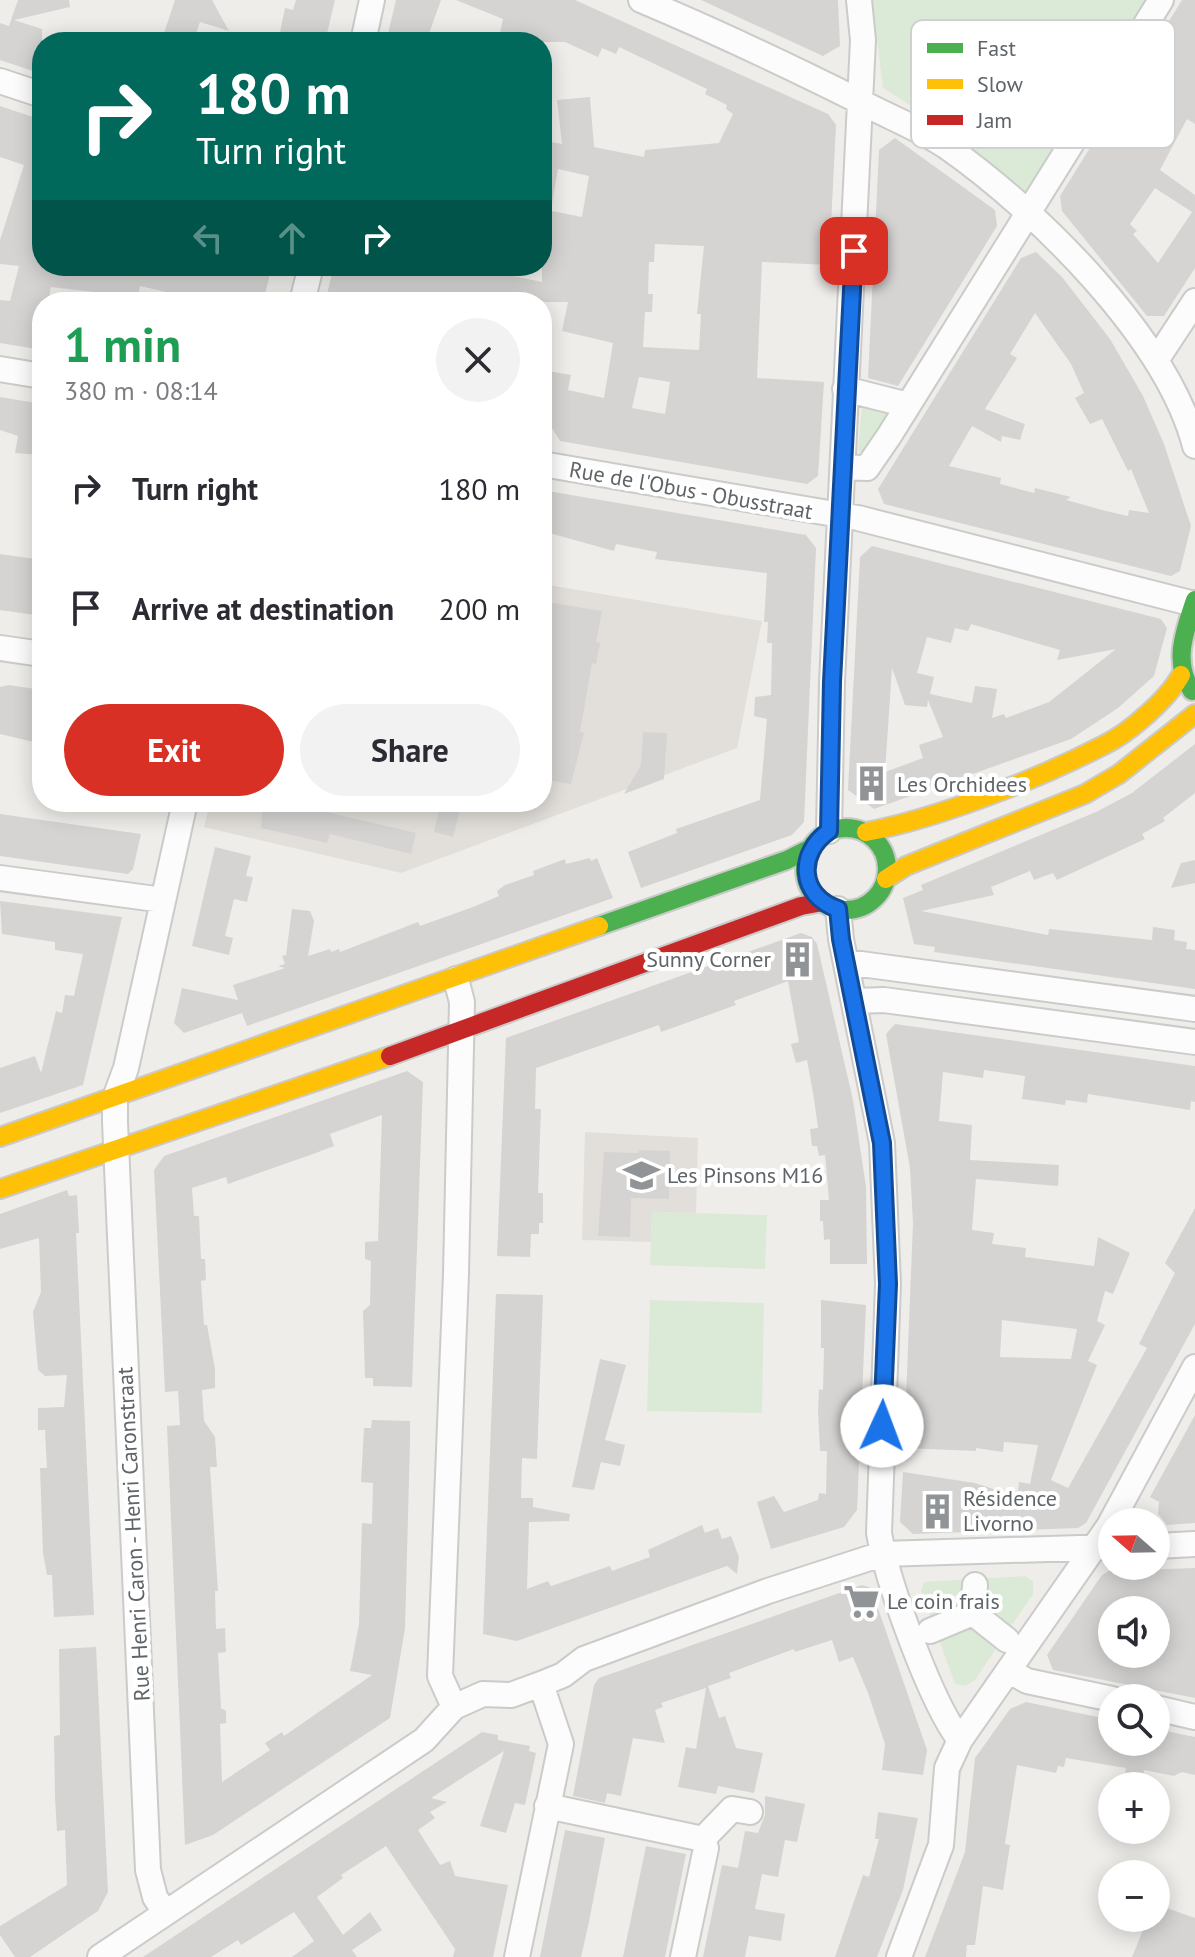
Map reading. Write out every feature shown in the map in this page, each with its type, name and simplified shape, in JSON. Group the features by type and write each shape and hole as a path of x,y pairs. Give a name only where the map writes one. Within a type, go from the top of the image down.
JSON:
{"street":[{"path":"365,32 372,0"},
{"path":"641,0 861,102 911,128"},
{"path":"829,831 832,682 861,102 863,40 859,0"},
{"path":"1148,20 1161,0"},
{"path":"0,81 32,92"},
{"path":"947,148 1027,214 1089,273 1157,359 1195,446"},
{"path":"843,467 867,468 1068,148"},
{"path":"1157,359 1195,301"},
{"path":"0,369 32,374"},
{"path":"845,389 908,405"},
{"name":"Rue de l'Obus - Obusstraat","path":"552,466 841,516 1194,602"},
{"path":"1194,602 1179,663 1181,675 1195,694"},
{"path":"0,648 32,653"},
{"path":"0,1137 787,860 811,848 829,831 841,828 866,832 892,827 1009,786 1107,744 1172,692 1181,675"},
{"path":"886,879 906,866 1085,794 1119,774 1195,714"},
{"name":"Rue Henri Caron - Henri Caronstraat","path":"165,1913 155,1897 148,1870 114,1151 115,1098 126,1068 183,812"},
{"path":"0,1189 330,1078 462,1027 801,906 862,906 881,891 886,879 884,852 866,832"},
{"path":"811,848 806,859 807,882 830,906 855,1001 882,1143 888,1284 879,1533 882,1554 947,1723 960,1740"},
{"path":"0,878 163,900"},
{"path":"846,962 1195,1009"},
{"path":"454,1707 440,1676 462,1027 462,1002 456,979"},
{"path":"855,1001 884,1000 1195,1042"},
{"path":"1119,1508 1195,1367"},
{"path":"1170,1545 1195,1544"},
{"path":"100,1957 424,1740 454,1707 483,1694 511,1695 541,1684 598,1654 768,1591 882,1554 1098,1548"},
{"path":"899,1957 941,1845 947,1768 960,1740 1098,1555"},
{"path":"973,1613 975,1578"},
{"path":"930,1631 973,1613"},
{"path":"973,1613 1007,1640"},
{"path":"1010,1671 1027,1681 1098,1696"},
{"path":"517,1957 561,1744 541,1684"},
{"path":"1170,1711 1195,1717"},
{"path":"547,1806 703,1839"},
{"path":"703,1839 732,1809 750,1812"},
{"path":"683,1957 706,1848 703,1839"}],"shaded area":[{"path":"552,586 762,621 737,748 401,873 204,827 208,812 552,812"},
{"name":"Les Pinsons M16","path":"585,1132 698,1138 696,1213 652,1212 651,1242 582,1240"}],"green space":[{"path":"872,0 1147,0 1135,20 911,20 911,106 883,88"},
{"path":"971,148 1055,148 1025,196"},
{"path":"862,405 886,410 888,415 863,454 858,450"},
{"path":"652,1212 767,1215 765,1269 650,1265"},
{"path":"650,1300 764,1303 762,1413 647,1411"},
{"path":"1025,1576 1033,1581 1033,1594 975,1680 965,1686 955,1684 921,1590 924,1582"}],"building":[{"path":"18,0 69,0 70,7 14,20 42,29 42,32 32,32 32,71 0,60 0,23 9,26"},
{"path":"175,0 212,0 229,31 200,22 196,32 164,32"},
{"path":"296,0 335,0 327,32 280,32 285,8 293,10"},
{"path":"396,0 441,0 430,32 388,32"},
{"path":"456,0 575,0 828,114 836,125 829,265 762,262 757,378 824,382 818,476 807,484 560,441 552,428 552,372 571,375 568,390 604,398 613,343 562,331 568,302 552,302 552,292 328,292 332,276 513,276 542,282 542,276 552,276 552,211 582,217 589,176 558,169 552,203 552,142 562,144 557,100 590,97 594,147 644,157 645,150 719,143 733,114 726,109 727,105 705,94 707,89 619,47 616,54 602,48 598,57 565,42 552,42 552,32 500,32 503,19","holes":["655,244 704,246 697,314 701,314 699,350 643,347 645,312 652,312 653,294 648,294 649,262 654,262","639,377 670,382 665,414 632,408"]},
{"path":"701,0 838,0 840,46 823,56"},
{"path":"1182,0 1195,0 1195,124 1187,119 1175,142 1175,20 1170,20"},
{"path":"0,106 32,117 32,276 270,276 266,292 166,292 140,286 139,292 94,292 51,287 50,292 32,292 32,348 0,343 0,300 10,301 19,266 0,264 0,240 24,165 0,157"},
{"path":"895,138 995,210 997,226 898,386 868,378 879,150"},
{"path":"1090,148 1172,148 1160,170 1195,195 1195,268 1164,316 1147,316 1062,211 1060,196","holes":["1155,188 1192,212 1158,263 1133,234 1137,231 1130,224"]},
{"path":"1036,252 1062,277 1110,339 1143,396 1164,444 1191,526 1180,571 1171,576 884,504 878,489 1021,258","holes":["1035,313 1071,364 1084,393 1075,398 1090,424 1102,419 1128,471 1131,469 1149,513 1129,510 1128,516 1106,511 1066,500 1071,497 1035,488 1034,493 1000,484 1001,478 949,466 972,426 1001,442 1002,436 1020,440 1025,424 985,409 1017,358 1010,354"]},
{"path":"0,397 32,402 32,454 15,453 18,436 0,430"},
{"path":"552,492 806,535 816,548 804,822 792,835 641,888 628,852 677,833 676,829 760,800 767,719 754,716 755,697 771,695 772,643 767,643 768,622 764,622 767,573 655,559 657,552 616,544 614,551 552,534"},
{"path":"872,546 1161,619 1167,628 1154,676 1118,708 1071,739 874,809 848,790 860,557","holes":["971,624 1060,650 1057,660 1116,649 1049,702 1006,718 1004,714 992,718 997,689 975,686 972,703 930,694 934,677 917,673 927,637 951,643 955,628 968,631","892,668 905,705 927,707 928,700 943,737 919,745 923,758 885,772"]},
{"path":"0,554 32,559 32,615 0,610"},
{"path":"552,603 602,611 596,642 600,643 596,664 592,663 580,732 584,733 571,784 552,781"},
{"path":"9,685 32,688 32,742 0,734 0,687"},
{"path":"643,732 667,733 664,779 624,794 641,765"},
{"path":"1195,744 1195,793 1163,818 1165,821 1142,834 1145,839 1057,880 1053,873 1034,880 1030,871 991,887 994,895 921,911 1048,935 1049,929 1152,940 1153,927 1175,930 1174,940 1187,942 1186,949 1195,950 1195,989 934,952 935,947 914,944 903,898 923,890 921,885 1096,812 1132,793"},
{"path":"262,812 326,812 416,833 411,854 330,834 327,843 261,828"},
{"path":"439,812 459,812 453,837 434,832"},
{"path":"0,814 141,834 133,869 128,874 0,856"},
{"path":"215,847 251,856 246,876 253,877 247,902 234,899 225,936 233,938 229,955 192,946"},
{"path":"590,858 591,861 597,858 613,898 247,1026 242,1013 184,1033 174,1023 182,988 238,1000 233,985 285,968 278,966 285,964 282,956 286,955 292,909 310,911 314,921 308,956 330,949 331,952 339,949 340,952 418,922 420,926 473,907 499,896 497,891 505,885 534,875 533,871 565,859 566,864"},
{"path":"1195,860 1195,883 1171,888 1181,863"},
{"path":"0,901 122,917 83,1085 0,1113 0,1068 35,1056 41,1073 56,1011 62,1013 65,995 74,996 83,954 55,950 55,942 2,934"},
{"path":"801,933 812,937 817,944 853,1100 866,1187 867,1264 830,1264 830,1239 824,1240 823,1221 820,1221 820,1200 829,1200 825,1155 819,1156 817,1146 812,1146 810,1129 818,1128 814,1099 807,1060 796,1063 791,1044 799,1042 788,981 734,1001 736,1005 661,1032 659,1025 536,1068 535,1109 541,1109 538,1193 543,1193 543,1223 539,1223 539,1234 531,1234 530,1257 497,1256 506,1038"},
{"path":"895,1024 1195,1066 1195,1102 1191,1101 1190,1110 1088,1094 1087,1103 1066,1100 1065,1105 1022,1099 1025,1076 984,1070 983,1078 943,1072 939,1121 972,1125 970,1160 1059,1165 1058,1186 976,1179 972,1230 994,1233 992,1244 1026,1248 1025,1257 1094,1266 1098,1237 1130,1253 1113,1294 1105,1291 1097,1321 1105,1325 1088,1361 1097,1365 1051,1480 1068,1488 1147,1348 1139,1344 1175,1273 1165,1263 1195,1208 1195,1324 1086,1523 1078,1528 913,1534 900,1522 903,1472 975,1483 1006,1493 1006,1489 1018,1491 1019,1482 1030,1484 1038,1445 1004,1442 1003,1452 976,1448 976,1451 904,1448 913,1223 910,1168 886,1034","holes":["1002,1320 1077,1329 1071,1359 1000,1357"]},
{"path":"407,1071 423,1082 412,1387 373,1386 373,1378 365,1378 363,1311 370,1305 371,1261 365,1259 365,1242 378,1241 382,1115 330,1134 334,1146 228,1184 226,1177 192,1188 194,1216 199,1216 201,1259 205,1259 206,1280 201,1281 204,1325 207,1325 215,1369 215,1388 202,1390 204,1421 215,1437 217,1467 210,1467 218,1591 215,1591 216,1629 225,1628 226,1652 218,1653 221,1708 226,1711 226,1723 220,1724 222,1782 270,1750 265,1743 282,1732 284,1736 372,1675 350,1671 359,1624 362,1523 372,1524 373,1483 361,1482 364,1428 371,1428 372,1420 410,1421 410,1442 405,1628 390,1718 213,1835 185,1845 167,1426 180,1425 178,1391 165,1392 154,1170 164,1156"},
{"path":"639,1150 670,1151 669,1199 631,1198 630,1237 598,1236 604,1152 639,1153"},
{"path":"67,1190 69,1196 77,1195 79,1233 76,1233 94,1615 54,1617 52,1575 47,1575 43,1553 40,1468 47,1468 45,1430 38,1430 38,1408 64,1407 67,1375 45,1376 38,1370 33,1312 41,1292 39,1238 0,1249 0,1214"},
{"path":"496,1294 543,1295 537,1459 522,1458 521,1498 533,1498 533,1507 570,1514 569,1521 529,1522 527,1589 548,1581 551,1586 610,1566 612,1571 650,1557 648,1550 702,1525 705,1533 718,1528 722,1539 731,1536 739,1557 737,1574 727,1566 517,1641 483,1634"},
{"path":"821,1300 866,1305 857,1510 844,1527 771,1549 757,1502 774,1496 784,1512 818,1500 819,1493 826,1494 827,1451 820,1451 818,1410 819,1389 823,1390"},
{"path":"600,1359 626,1365 605,1440 625,1445 620,1466 601,1462 594,1490 572,1487"},
{"path":"1195,1415 1195,1523 1170,1525 1170,1508 1158,1508 1159,1502 1150,1497"},
{"path":"1195,1568 1195,1698 1170,1693 1170,1684 1124,1684 1053,1670 1047,1655 1099,1580 1170,1580 1170,1569"},
{"path":"862,1585 871,1588 927,1750 923,1775 882,1770 885,1744 868,1693 853,1657 839,1662 832,1640 795,1652 794,1649 729,1673 731,1678 708,1686 719,1718 725,1716 736,1748 763,1753 754,1793 718,1786 716,1794 678,1787 686,1747 696,1749 706,1688 661,1703 663,1707 655,1710 665,1743 633,1738 621,1796 607,1793 605,1803 573,1796 594,1685 599,1678"},
{"path":"96,1647 108,1892 98,1911 30,1957 15,1957 0,1935 0,1926 67,1885 65,1830 57,1831 55,1797 54,1736 60,1735 59,1649"},
{"path":"1026,1702 1098,1717 1098,1756 1170,1756 1170,1732 1195,1737 1195,1775 1182,1772 1174,1776 1170,1772 1144,1770 1125,1772 1126,1768 1066,1758 1064,1767 1058,1766 1056,1773 1017,1765 1005,1844 1010,1845 1003,1890 983,1886 975,1945 967,1945 966,1957 925,1957 965,1852 975,1758 1010,1709"},
{"path":"482,1732 498,1735 498,1740 530,1746 529,1751 536,1753 525,1805 515,1803 506,1833 480,1826 504,1751 431,1798 447,1802 430,1812 435,1818 418,1830 440,1865 450,1861 455,1876 508,1885 493,1957 453,1957 455,1949 386,1846 341,1875 343,1878 317,1897 343,1935 370,1912 382,1930 352,1950 357,1957 292,1957 314,1941 294,1912 241,1945 238,1940 211,1957 143,1957"},
{"path":"765,1796 805,1804 797,1842 785,1840 778,1877 762,1874 755,1909 785,1914 781,1941 749,1936 745,1957 703,1957 722,1865 738,1868 745,1831 758,1833 765,1815"},
{"path":"878,1812 918,1818 903,1890 877,1957 835,1957 863,1875 869,1877 879,1839 875,1839"},
{"path":"565,1830 605,1838 589,1922 581,1957 540,1957"},
{"path":"646,1846 686,1854 665,1957 623,1957"},
{"path":"1170,1909 1195,1918 1195,1957 1132,1957 1142,1932 1170,1932"}],"traffic: fast":[{"path":"1192,691 1183,669 1182,646 1195,600"},
{"path":"846,828 862,831 875,840 884,853 887,869 884,885 875,898 862,907 846,910 830,907 817,898 808,885 805,869 808,853 817,840 830,831 846,828"},
{"path":"599,926 787,860 811,848"}],"traffic: slow":[{"path":"866,832 988,796 1104,745 1147,714 1181,675"},
{"path":"886,879 906,866 1085,794 1119,774 1195,714"},
{"path":"0,1137 599,926"},
{"path":"0,1189 390,1056"}],"traffic: jam":[{"path":"390,1056 801,906 823,902"}],"place":[{"name":"Les Orchidees","path":"871,784"},
{"name":"Sunny Corner","path":"797,959"},
{"name":"Les Pinsons M16","path":"641,1175"},
{"name":"Résidence Livorno","path":"937,1511"},
{"name":"Le coin frais","path":"861,1601"}],"route":[{"path":"854,251 832,682 827,811 829,831 811,848 805,871 807,882 816,897 838,909 841,939 882,1143 888,1284 882,1426"}]}
